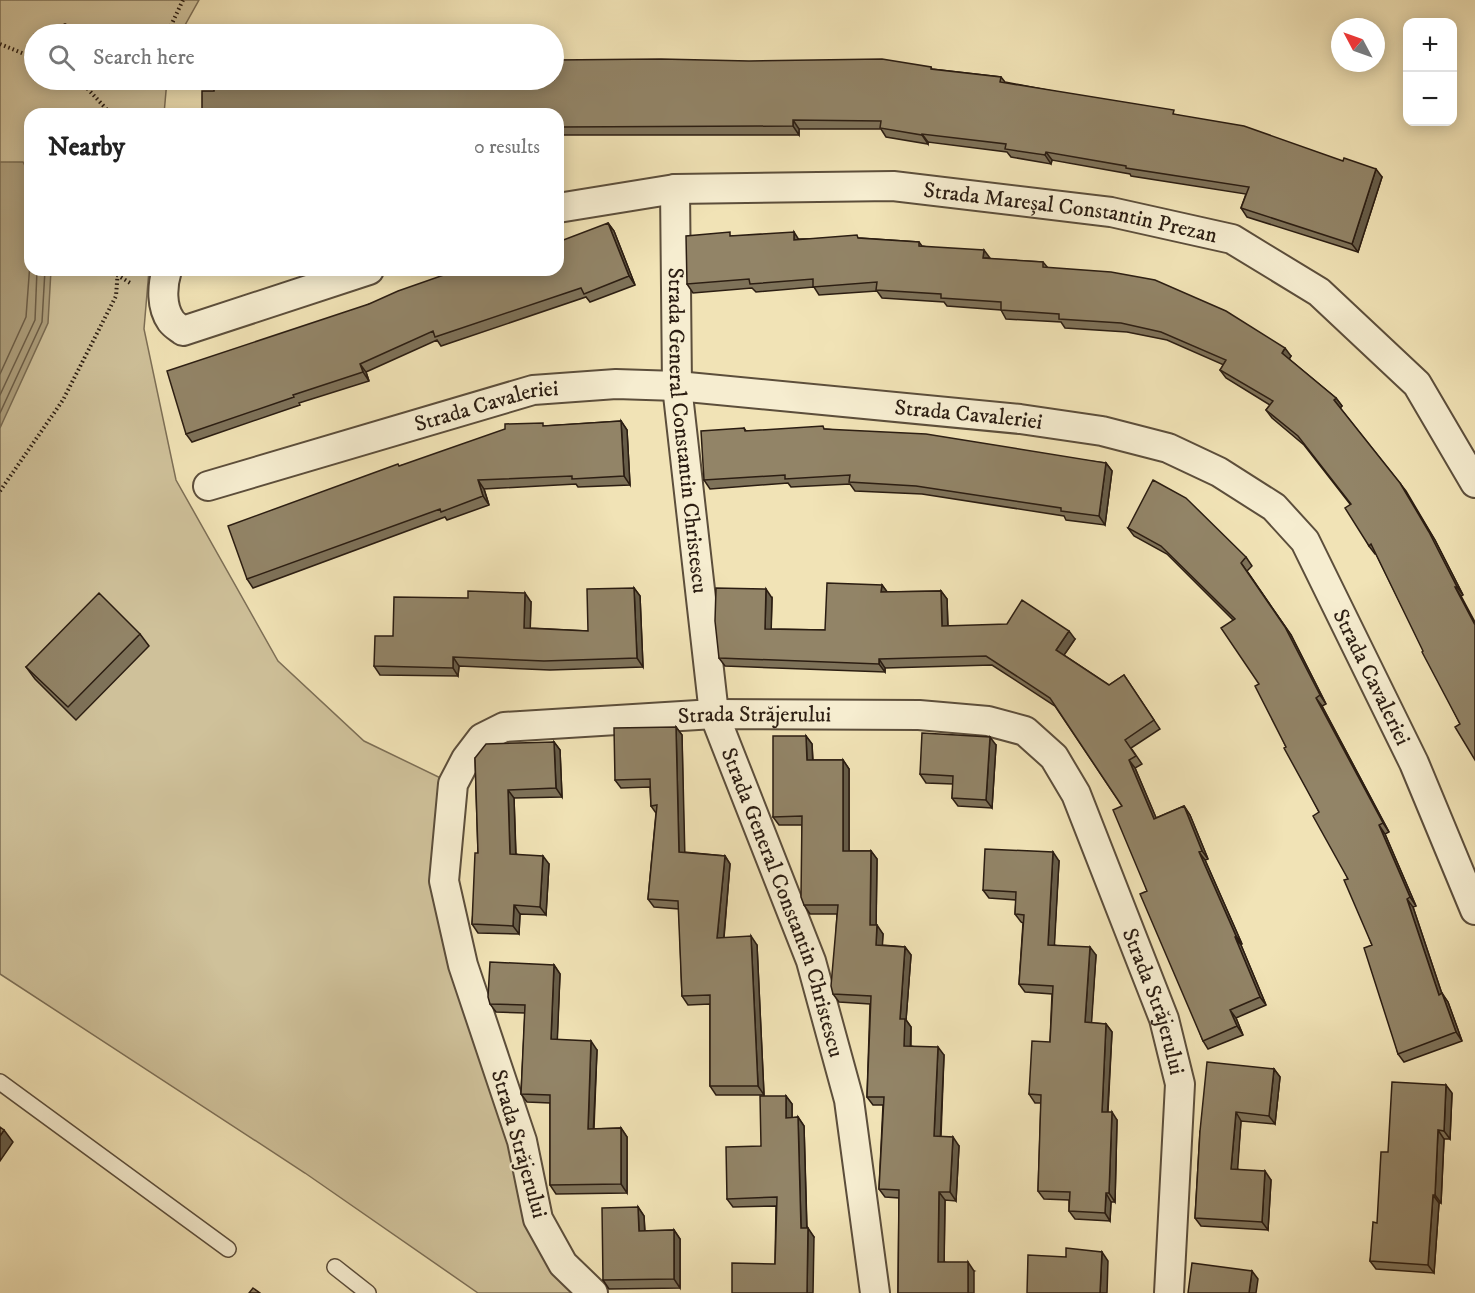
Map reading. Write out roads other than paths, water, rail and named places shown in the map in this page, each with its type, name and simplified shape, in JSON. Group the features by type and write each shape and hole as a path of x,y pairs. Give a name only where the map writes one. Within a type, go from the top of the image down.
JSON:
{"street":[{"name":"Strada Mareșal Constantin Prezan","path":"564,207 675,189 892,186 1111,212 1232,240 1319,292 1417,384 1475,483"},
{"name":"Strada General Constantin Christescu","path":"675,189 677,386 714,714 811,961 849,1100 875,1293"},
{"path":"165,276 164,302 172,322 183,331 351,276"},
{"name":"Strada Cavaleriei","path":"207,486 532,390 616,384 677,386 1020,419 1102,431 1168,448 1219,472 1274,507 1305,541 1414,763 1475,910"},
{"name":"Strada Străjerului","path":"593,1293 563,1264 538,1219 522,1141 464,965 444,881 453,784 466,759 482,738 504,727 714,714 919,715 988,721 1025,731 1054,757 1076,794 1164,1019 1180,1084 1169,1293"}],"lane":[{"path":"0,1082 228,1249"},
{"path":"335,1267 368,1293"}],"water":[{"path":"0,162 23,162 24,276 51,276 48,323 0,428"}]}
